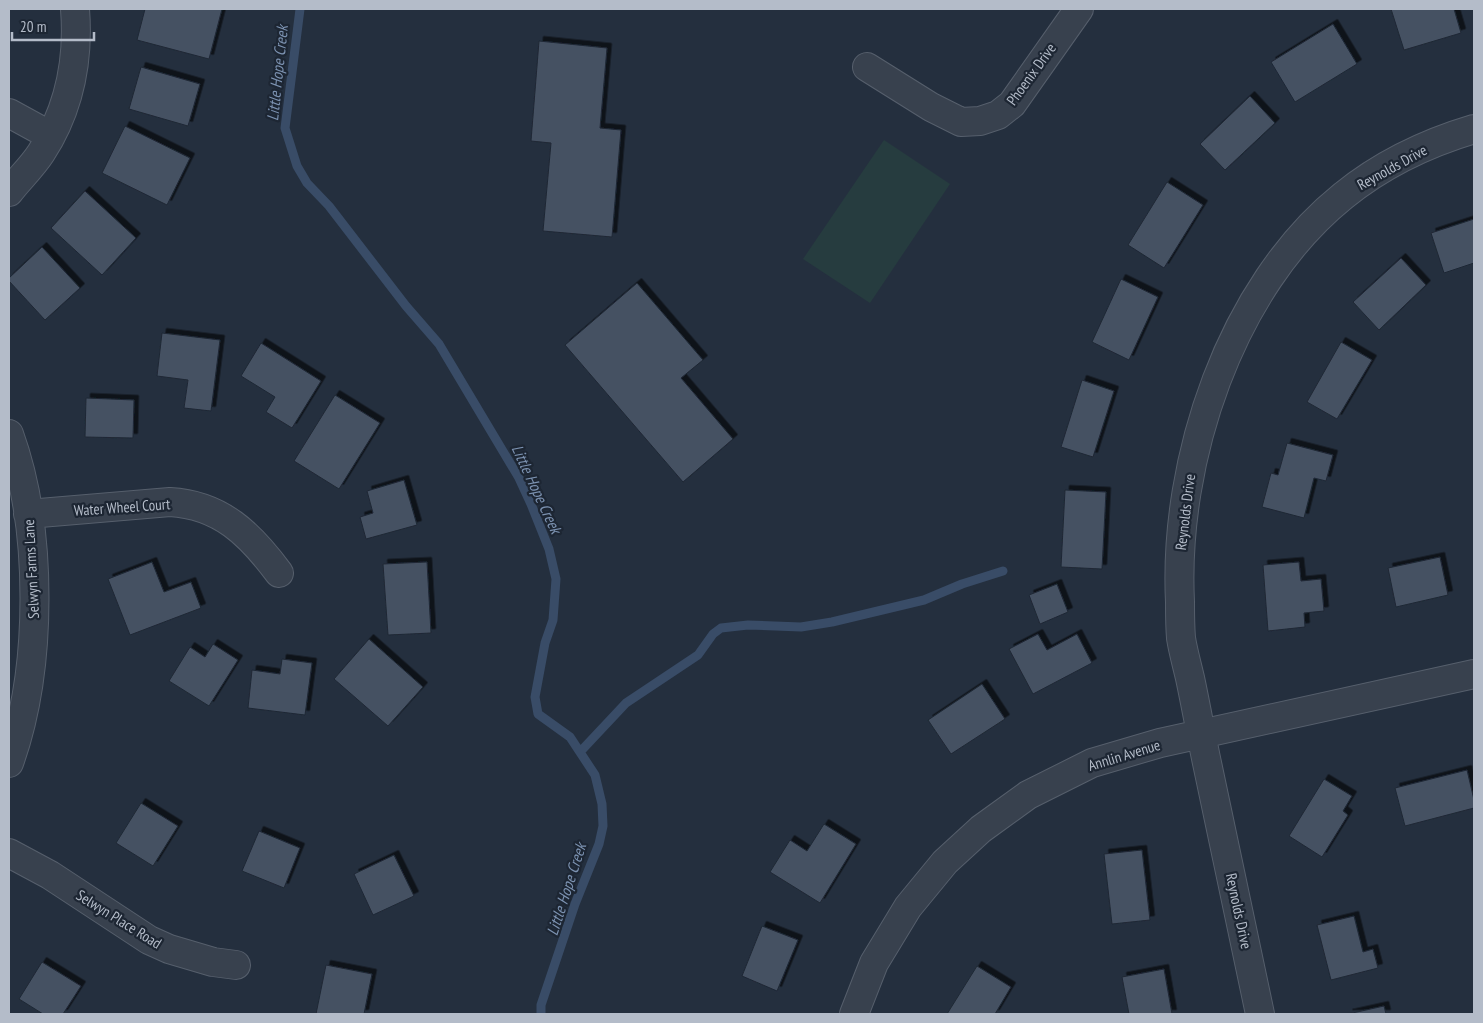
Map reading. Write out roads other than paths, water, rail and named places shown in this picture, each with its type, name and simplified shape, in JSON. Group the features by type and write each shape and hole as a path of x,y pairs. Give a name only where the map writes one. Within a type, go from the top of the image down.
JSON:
{"street":[{"path":"9,192 40,155 58,123 70,88 75,56 75,9"},
{"name":"Phoenix Drive","path":"866,67 931,107 961,122 980,122 998,115 1012,104 1079,9"},
{"path":"9,113 51,136"},
{"name":"Reynolds Drive","path":"1260,1014 1181,637 1178,572 1183,509 1188,476 1216,380 1242,324 1271,275 1306,230 1363,181 1410,154 1449,137 1474,129"},
{"name":"Selwyn Farms Lane","path":"9,434 16,455 28,514 35,590 31,664 19,728 9,763"},
{"name":"Water Wheel Court","path":"28,514 170,502 200,506 215,512 235,524 264,552 279,573"},
{"name":"Annlin Avenue","path":"854,1014 874,963 908,907 946,862 981,829 1028,795 1092,763 1160,743 1474,674"},
{"name":"Selwyn Place Road","path":"9,853 50,875 148,940 170,950 204,960 236,965"}],"waterway":[{"name":"Little Hope Creek","path":"300,9 285,128 297,166 307,183 329,206 406,306 439,344 519,478 549,549 556,579 553,620 545,643 535,697 538,714 570,737 595,775 602,804 603,826 599,844 575,904 541,1005 541,1014"},
{"path":"580,752 626,703 698,655 713,634 721,628 748,625 801,627 832,622 924,600 962,584 1003,571"}]}
